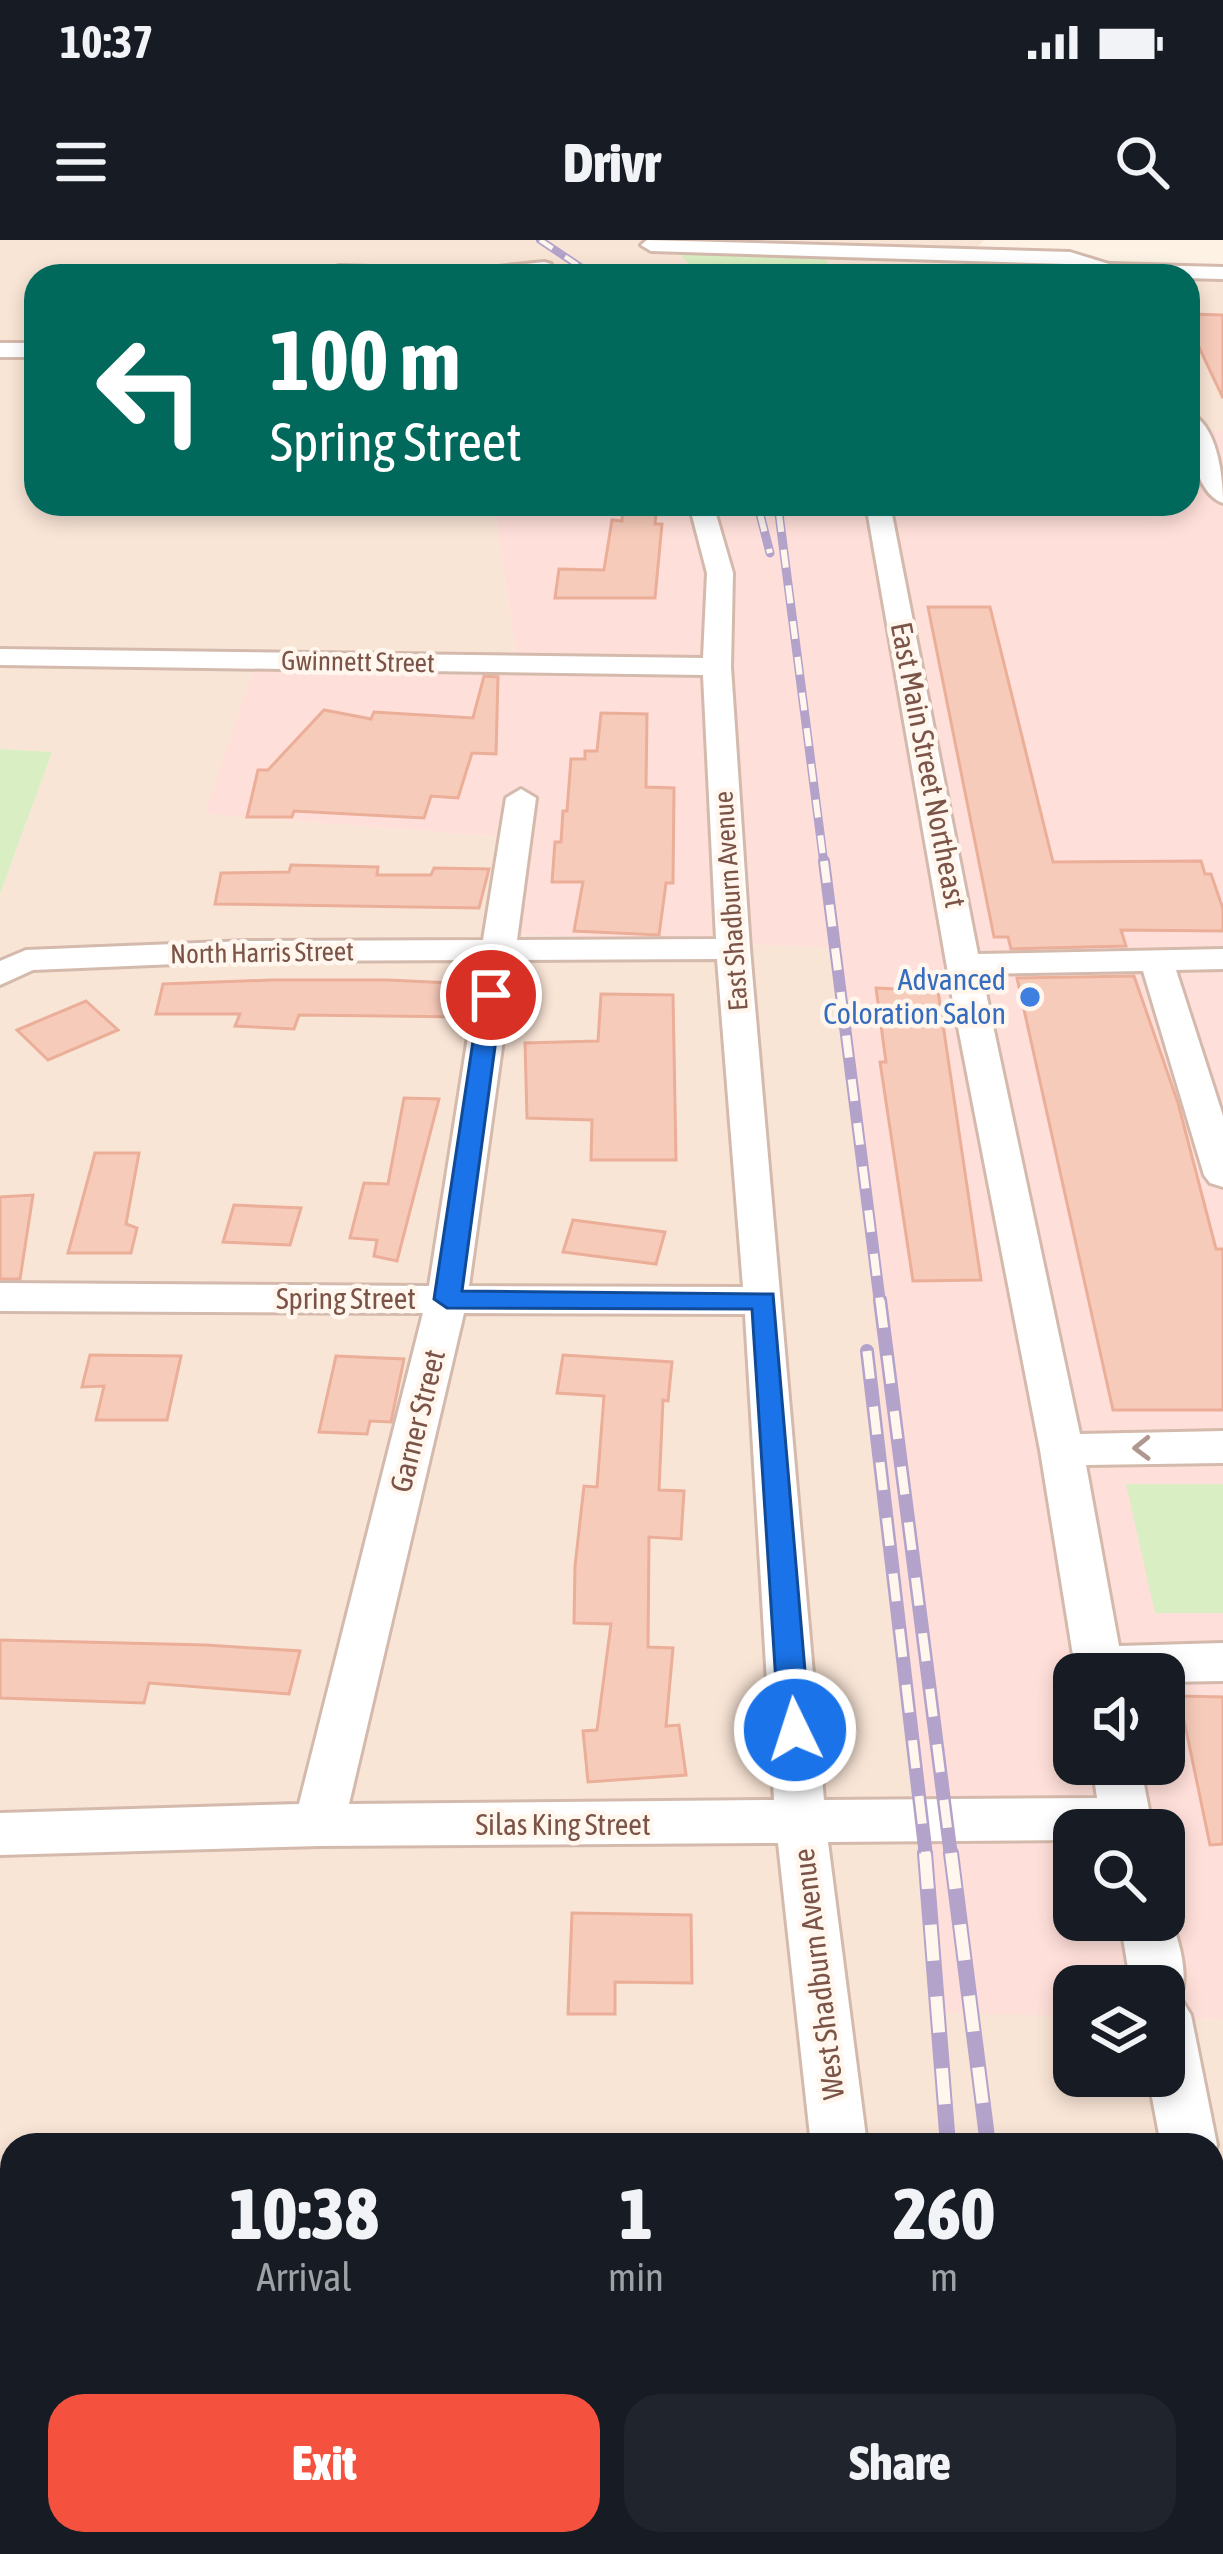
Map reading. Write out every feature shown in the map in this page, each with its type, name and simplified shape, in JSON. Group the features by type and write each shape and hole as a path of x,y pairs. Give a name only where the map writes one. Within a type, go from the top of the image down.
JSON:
{"street":[{"path":"646,242 1070,258 1086,264"},
{"path":"646,242 673,264"},
{"path":"832,252 834,264"},
{"path":"526,253 539,264"},
{"path":"1200,448 1223,496"},
{"name":"East Shadburn Avenue","path":"704,516 720,573 717,667 733,949 764,1300"},
{"name":"East Main Street Northeast","path":"880,516 1062,1450 1096,1653"},
{"name":"Gwinnett Street","path":"0,657 717,667"},
{"name":"Garner Street","path":"319,1825 447,1299 521,798"},
{"name":"North Harris Street","path":"13,967 248,951 733,949"},
{"path":"1156,959 1223,1175"},
{"path":"964,964 1223,959"},
{"name":"Spring Street","path":"0,1297 764,1300"},
{"name":"West Shadburn Avenue","path":"764,1300 801,1825 838,2133"},
{"path":"1062,1450 1223,1447"},
{"path":"1185,1664 1223,1662"},
{"name":"Silas King Street","path":"0,1834 319,1825 1053,1825"},
{"path":"1180,2097 1187,2133"}],"shaded area":[{"path":"0,240 984,240 970,256 1037,264 24,264 24,516 496,516 517,659 258,656 206,814 528,839 514,934 841,948 940,2012 1053,2015 1053,2097 1185,2097 1185,2019 1223,2020 1223,2133 0,2133 0,894 52,752 0,749"},
{"path":"1200,276 1223,277 1223,431 1200,431"},
{"path":"1200,431 1223,431 1223,2020 1185,2019 1185,1965 1053,1965 1053,2016 940,2013 840,948 513,934 528,839 205,814 258,656 517,659 496,516 1200,516"}],"green space":[{"path":"676,250 817,256 828,264 689,264"},
{"path":"0,749 52,752 0,894"},
{"path":"1126,1484 1223,1484 1223,1613 1155,1613"}],"building":[{"path":"1200,314 1223,315 1223,398 1200,349"},
{"path":"622,516 656,516 655,524 662,524 655,598 555,598 559,569 604,570 612,520 622,521"},
{"path":"928,607 990,607 1053,862 1201,861 1205,874 1211,874 1223,909 1223,931 1121,930 1126,946 1011,949 1008,937 994,937"},
{"path":"484,676 498,677 496,754 472,753 458,798 431,796 424,818 294,811 292,817 247,817 258,770 268,770 324,710 371,719 374,712 473,718"},
{"path":"601,713 647,714 646,787 674,788 673,883 666,883 659,935 574,931 583,882 552,882 555,842 561,842 563,811 567,811 571,759 585,759 585,751 597,751"},
{"path":"291,865 378,867 377,875 431,875 434,868 489,869 479,908 215,904 221,873 289,872"},
{"path":"1134,976 1178,1103 1216,1249 1223,1249 1223,1410 1113,1410 1017,978"},
{"path":"271,980 472,984 467,1017 299,1015 294,1029 235,1026 240,1014 156,1014 163,984"},
{"path":"876,988 938,991 981,1280 913,1281 880,1062 886,1062"},
{"path":"601,994 673,995 676,1160 591,1160 592,1120 527,1118 525,1043 598,1041"},
{"path":"86,1001 118,1030 48,1060 17,1030"},
{"path":"404,1098 439,1099 397,1261 374,1256 377,1240 350,1238 364,1183 388,1184"},
{"path":"95,1153 139,1153 126,1224 137,1228 131,1253 68,1253"},
{"path":"33,1195 20,1279 0,1279 0,1197"},
{"path":"234,1205 301,1208 290,1245 223,1242"},
{"path":"573,1220 665,1232 656,1264 563,1252"},
{"path":"90,1355 181,1356 167,1420 96,1420 104,1386 82,1387"},
{"path":"563,1355 672,1362 668,1401 663,1400 659,1490 684,1491 681,1539 649,1537 648,1647 673,1648 666,1726 679,1725 686,1775 588,1782 583,1731 597,1730 611,1624 574,1623 575,1566 584,1486 597,1487 604,1396 557,1393"},
{"path":"336,1356 404,1359 391,1422 370,1421 367,1434 319,1432"},
{"path":"0,1640 300,1651 289,1694 149,1683 144,1703 0,1698"},
{"path":"1185,1696 1223,1697 1223,1844 1210,1845 1185,1725"},
{"path":"572,1913 691,1915 692,1983 615,1982 615,2014 568,2014"}],"railway":[{"path":"540,240 576,264"},
{"path":"761,516 770,553"},
{"path":"779,516 824,864"},
{"path":"824,861 880,1303"},
{"path":"880,1300 951,1856"},
{"path":"867,1351 926,1856"},
{"path":"925,1853 947,2133"},
{"path":"951,1853 986,2133"}],"place":[{"name":"Advanced Coloration Salon","path":"1030,997"}],"route":[{"path":"491,995 447,1299 764,1300 795,1730"}]}
